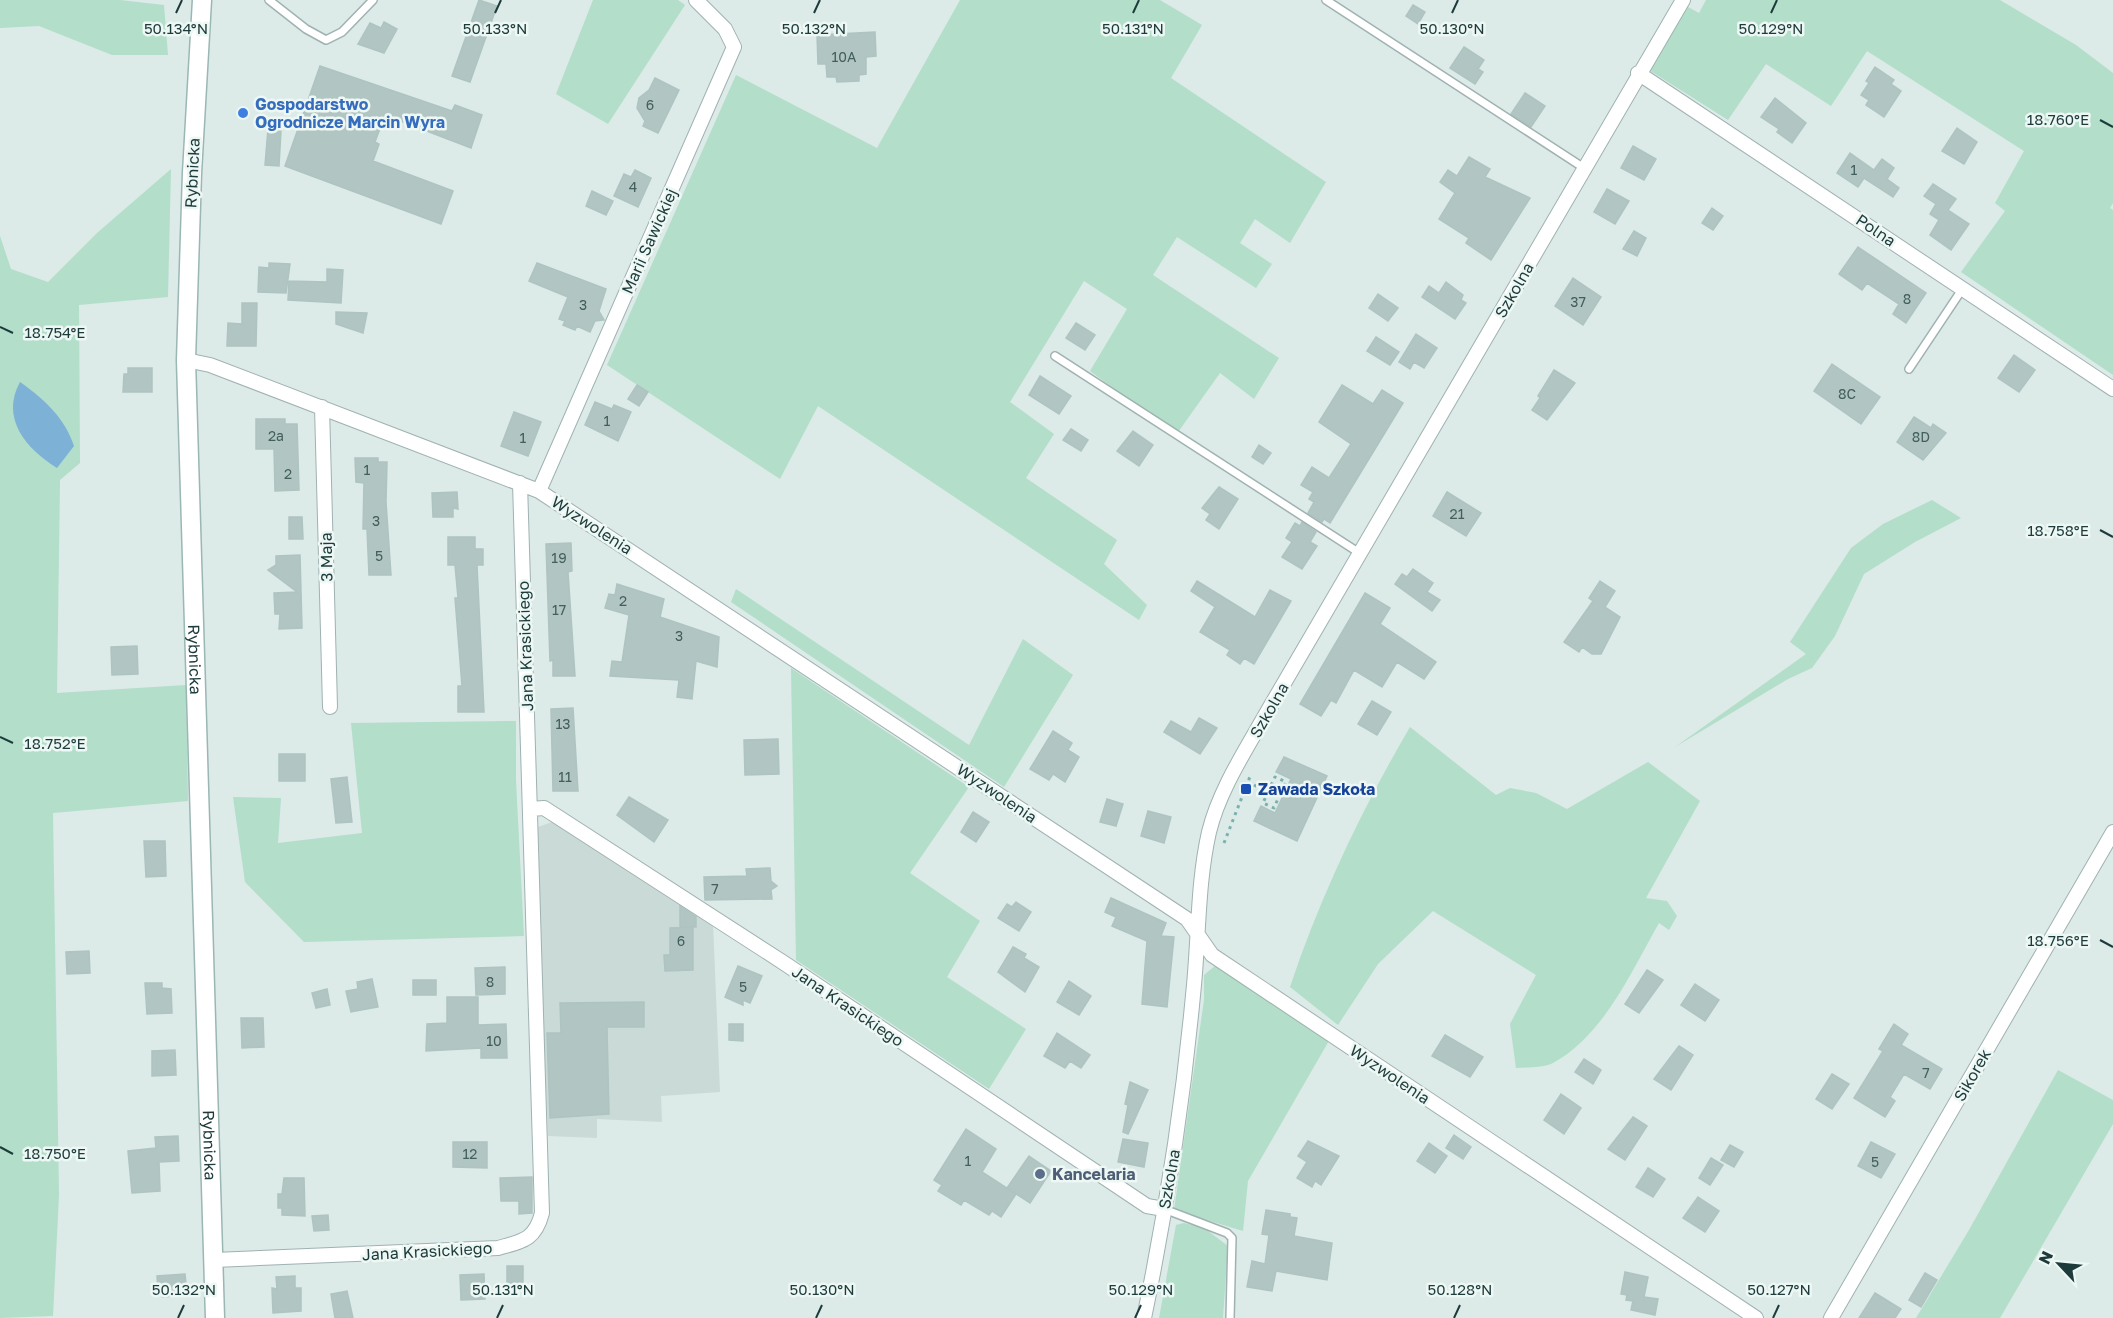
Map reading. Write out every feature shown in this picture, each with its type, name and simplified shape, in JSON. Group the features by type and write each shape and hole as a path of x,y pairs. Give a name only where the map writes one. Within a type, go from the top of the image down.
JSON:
{"main road":[{"name":"Rybnicka","path":"202,0 192,173 186,360 216,1318"}],"street":[{"name":"Marii Sawickiej","path":"539,491 734,47 725,29 696,0"},
{"name":"Szkolna","path":"1144,1318 1179,1116 1198,935 1201,884 1209,832 1222,797 1266,714 1361,554 1638,73 1683,0"},
{"name":"Polna","path":"1638,73 2113,389"},
{"name":"Wyzwolenia","path":"186,360 210,365 539,491 1187,919 1212,955 1756,1318"},
{"name":"3 Maja","path":"322,407 330,707"},
{"name":"Jana Krasickiego","path":"214,1260 498,1248 524,1241 538,1228 542,1213 520,483"},
{"name":"Jana Krasickiego","path":"531,809 544,808 784,963 1147,1206 1164,1209"},
{"name":"Sikorek","path":"1832,1318 2113,832"}],"lane":[{"path":"269,0 306,29 326,40 342,32 373,0"},
{"path":"1326,0 1584,168"},
{"path":"1909,369 1963,288"},
{"path":"1055,357 1361,554"},
{"path":"1164,1209 1227,1233 1232,1238 1230,1318"}],"path":[{"path":"1222,847 1253,770"},
{"path":"1275,777 1286,782 1282,795 1274,808 1263,803 1268,792 1275,777"},
{"path":"1254,785 1268,792"}],"shaded area":[{"path":"555,821 713,923 720,1092 661,1096 662,1122 597,1119 597,1138 548,1136 535,828"}],"green space":[{"path":"0,0 120,0 164,5 168,55 112,55 39,26 0,28"},
{"path":"593,0 678,0 685,5 608,124 556,94"},
{"path":"960,0 1160,0 1202,25 1171,78 1326,182 1290,243 1255,219 1240,243 1272,264 1256,288 1177,237 1153,275 1279,358 1254,399 1220,373 1176,435 1090,371 1127,309 1084,281 1010,402 1054,434 1026,478 1117,540 1104,564 1147,605 1139,620 818,406 780,479 607,365 736,75 877,148"},
{"path":"1706,0 2000,0 2076,45 2113,73 2113,203 2110,208 2113,210 2113,375 1961,272 2005,211 1995,203 2024,151 1867,51 1831,106 1766,64 1728,120 1649,70 1688,7 1699,13"},
{"path":"171,169 168,297 79,305 80,463 60,480 57,693 186,685 188,801 53,813 59,1195 53,1316 0,1318 0,236 11,269 48,282 97,233"},
{"path":"1932,500 1961,518 1915,542 1864,574 1835,636 1812,668 1788,679 1675,747 1806,654 1790,642 1851,548 1883,524"},
{"path":"736,589 969,745 1023,639 1073,675 1004,787 731,602"},
{"path":"791,668 969,787 910,873 980,921 947,977 1026,1029 989,1089 796,960"},
{"path":"516,721 516,781 524,936 304,942 245,882 233,797 281,798 278,843 362,833 351,723"},
{"path":"1410,727 1496,795 1510,788 1536,793 1567,809 1648,762 1700,801 1646,898 1667,901 1677,916 1669,930 1659,923 1627,981 1602,1019 1571,1051 1549,1065 1516,1068 1510,1024 1536,975 1433,911 1378,964 1338,1025 1290,987 1343,854"},
{"path":"1216,965 1330,1039 1248,1181 1243,1231 1174,1210 1204,1000 1204,975"},
{"path":"2058,1070 2113,1100 2113,1124 2000,1318 1916,1318 1969,1230"},
{"path":"1184,1223 1204,1228 1228,1246 1223,1318 1159,1318 1176,1225"}],"water":[{"path":"20,382 53,410 70,436 74,446 57,468 35,452 19,431 13,408"}],"building":[{"path":"479,0 497,6 470,82 452,76"},
{"path":"1413,5 1425,12 1418,24 1406,16"},
{"path":"384,22 397,29 384,53 358,44 370,23 381,28"},
{"path":"875,32 876,56 866,57 866,74 859,75 859,81 837,82 836,77 827,77 826,64 818,64 817,35"},
{"path":"1464,47 1484,60 1478,69 1483,72 1475,84 1450,68"},
{"path":"320,66 452,111 455,105 482,115 471,148 385,115 375,142 379,144 373,161 453,191 441,224 285,166"},
{"path":"1875,67 1894,80 1891,84 1901,91 1884,117 1866,105 1869,100 1861,95"},
{"path":"655,78 679,90 658,133 643,126 645,121 637,108 639,98 649,90"},
{"path":"1525,93 1545,106 1531,127 1511,114"},
{"path":"1775,98 1806,123 1792,143 1777,132 1779,129 1761,117"},
{"path":"1957,128 1977,142 1964,164 1942,151"},
{"path":"268,129 281,130 279,166 265,165"},
{"path":"1633,146 1656,159 1644,180 1621,168"},
{"path":"1850,153 1874,170 1882,159 1894,168 1887,179 1899,188 1893,197 1864,178 1858,187 1837,173"},
{"path":"1469,157 1490,169 1485,177 1530,198 1491,260 1466,243 1469,238 1439,219 1455,193 1440,182 1448,170 1457,176"},
{"path":"635,170 651,178 638,207 614,196 624,174 631,177"},
{"path":"1933,184 1956,199 1948,210 1969,224 1951,250 1930,235 1939,220 1930,214 1936,204 1924,196"},
{"path":"1607,189 1629,201 1615,224 1594,212"},
{"path":"592,191 613,201 606,215 586,206"},
{"path":"1712,208 1723,216 1713,230 1702,223"},
{"path":"1634,231 1646,238 1637,256 1623,249"},
{"path":"1858,247 1926,293 1906,323 1893,314 1899,304 1867,283 1862,290 1839,274"},
{"path":"269,263 290,264 286,293 258,292 259,267 269,268"},
{"path":"537,263 606,289 599,311 604,320 595,321 590,332 577,326 575,330 563,325 565,321 559,319 568,297 529,281"},
{"path":"327,269 343,270 341,303 288,300 289,281 327,282"},
{"path":"1573,278 1601,297 1583,325 1555,306"},
{"path":"1446,282 1463,295 1461,300 1466,303 1455,319 1422,297 1429,286 1439,293"},
{"path":"1378,294 1398,308 1388,321 1369,308"},
{"path":"242,303 257,303 256,346 227,346 228,323 242,324"},
{"path":"336,312 367,313 363,333 336,324"},
{"path":"1076,323 1095,335 1085,350 1066,338"},
{"path":"1416,334 1437,348 1424,368 1414,362 1410,369 1399,362"},
{"path":"1376,337 1399,352 1390,365 1367,351"},
{"path":"2014,355 2035,370 2019,392 1998,378"},
{"path":"1832,364 1880,397 1861,424 1814,391"},
{"path":"128,368 152,368 152,392 123,392 124,374 128,374"},
{"path":"1554,370 1575,383 1547,420 1532,410"},
{"path":"1040,376 1071,396 1059,414 1029,395"},
{"path":"637,385 648,392 639,406 628,399"},
{"path":"1342,385 1373,404 1382,390 1403,403 1330,523 1324,519 1322,522 1308,513 1314,502 1309,499 1313,492 1301,485 1312,467 1329,478 1351,444 1319,422"},
{"path":"595,402 612,409 614,405 631,412 618,441 585,425"},
{"path":"514,412 541,422 528,456 501,446"},
{"path":"1914,417 1931,428 1933,424 1946,433 1923,460 1897,442"},
{"path":"256,419 285,419 285,424 297,424 299,490 275,491 274,449 256,449"},
{"path":"1071,429 1088,440 1081,451 1063,440"},
{"path":"1133,431 1153,445 1139,466 1117,451"},
{"path":"1259,445 1271,453 1263,464 1252,457"},
{"path":"355,458 378,458 378,462 387,462 386,502 391,575 369,575 367,529 363,529 364,483 356,482"},
{"path":"1219,487 1238,499 1219,529 1206,520 1210,514 1202,508"},
{"path":"457,492 458,509 453,508 453,517 433,517 432,493"},
{"path":"1447,492 1481,513 1466,536 1433,516"},
{"path":"289,517 302,517 303,539 289,539"},
{"path":"1302,522 1316,532 1310,542 1317,546 1302,569 1282,557 1292,542 1286,538 1295,523 1300,526"},
{"path":"448,537 475,537 475,549 483,549 483,565 477,565 484,712 458,712 458,686 462,686 455,598 458,598 455,565 448,565"},
{"path":"571,543 572,571 568,572 575,676 553,676 553,660 550,661 546,544"},
{"path":"300,555 302,628 279,629 280,614 275,614 274,593 297,592 268,570 276,565 276,556"},
{"path":"1413,569 1433,583 1427,592 1440,600 1432,611 1395,584 1402,574 1407,577"},
{"path":"1197,581 1255,617 1270,590 1291,601 1254,664 1244,658 1240,664 1227,655 1230,650 1200,632 1215,607 1191,591"},
{"path":"1600,581 1615,591 1605,607 1620,617 1601,654 1592,654 1582,647 1579,652 1564,642 1593,601 1589,598"},
{"path":"617,584 664,599 660,617 719,637 717,667 696,661 692,699 677,697 679,680 610,676 612,661 622,662 629,615 605,608 609,594 615,595"},
{"path":"1365,593 1390,608 1380,624 1436,662 1424,679 1397,662 1382,687 1354,670 1336,703 1331,700 1321,716 1300,704"},
{"path":"137,646 138,674 112,675 111,647"},
{"path":"1372,701 1391,712 1377,735 1358,724"},
{"path":"573,708 578,791 553,791 551,709"},
{"path":"1199,718 1217,728 1200,754 1164,732 1171,721 1191,732"},
{"path":"1053,731 1072,743 1068,750 1079,757 1065,782 1053,774 1049,780 1030,769"},
{"path":"778,739 779,774 745,775 744,740"},
{"path":"279,754 305,754 305,781 279,781"},
{"path":"1284,757 1327,776 1297,841 1254,821 1261,806 1275,813 1291,779 1276,772"},
{"path":"347,777 352,822 336,823 331,779"},
{"path":"629,797 668,820 654,842 617,815"},
{"path":"1107,799 1123,804 1116,826 1100,822"},
{"path":"1148,811 1171,817 1164,843 1141,836"},
{"path":"973,812 989,822 976,842 961,832"},
{"path":"144,841 165,841 166,876 146,877"},
{"path":"770,868 771,881 777,886 771,890 772,899 705,900 704,877 747,876 746,869"},
{"path":"1111,898 1166,923 1161,936 1174,937 1167,1007 1142,1004 1147,941 1112,926 1116,917 1105,912"},
{"path":"1016,902 1031,912 1019,931 998,918 1007,904 1012,907"},
{"path":"680,906 696,917 696,927 680,927"},
{"path":"693,927 693,970 665,971 664,955 670,955 670,928"},
{"path":"1013,947 1026,954 1024,958 1039,967 1025,992 998,972"},
{"path":"89,951 90,973 67,974 66,952"},
{"path":"738,966 762,976 750,1003 743,1000 743,1005 725,997"},
{"path":"505,967 505,994 476,995 475,968"},
{"path":"1647,970 1663,980 1639,1013 1625,1004"},
{"path":"372,979 378,1007 351,1012 346,991 358,989 357,982"},
{"path":"413,980 436,980 436,995 413,995"},
{"path":"1069,981 1091,996 1079,1015 1057,1002"},
{"path":"145,983 162,983 162,988 171,989 172,1013 147,1014"},
{"path":"1695,984 1719,1000 1705,1021 1681,1005"},
{"path":"327,989 330,1005 316,1008 312,993"},
{"path":"447,997 478,997 478,1025 506,1024 507,1058 481,1058 481,1048 426,1051 427,1024 447,1023"},
{"path":"644,1002 644,1027 607,1027 609,1114 550,1118 547,1033 561,1033 560,1003"},
{"path":"241,1018 263,1018 264,1047 242,1048"},
{"path":"729,1024 743,1024 743,1041 729,1040"},
{"path":"1894,1024 1908,1034 1901,1045 1942,1069 1930,1089 1904,1074 1890,1097 1895,1101 1885,1117 1854,1098 1883,1051 1879,1049"},
{"path":"1057,1033 1090,1055 1081,1068 1070,1061 1065,1068 1044,1056"},
{"path":"1445,1035 1483,1057 1470,1077 1432,1056"},
{"path":"1679,1046 1693,1055 1671,1090 1654,1079"},
{"path":"175,1050 176,1075 152,1076 152,1051"},
{"path":"1584,1059 1601,1070 1593,1084 1575,1072"},
{"path":"1832,1074 1849,1084 1832,1109 1816,1099"},
{"path":"1130,1082 1148,1090 1128,1134 1123,1132 1128,1105 1125,1104"},
{"path":"1561,1094 1581,1108 1564,1134 1544,1120"},
{"path":"1633,1117 1647,1126 1625,1160 1608,1149"},
{"path":"966,1129 996,1149 982,1172 1016,1194 1001,1217 992,1211 989,1215 964,1200 961,1205 938,1191 942,1185 934,1180"},
{"path":"1454,1135 1471,1147 1463,1159 1446,1148"},
{"path":"178,1136 179,1161 159,1162 160,1191 132,1193 128,1151 156,1148 155,1137"},
{"path":"1123,1139 1148,1143 1144,1167 1118,1162"},
{"path":"1308,1141 1339,1156 1321,1185 1315,1181 1312,1187 1297,1178 1307,1162 1298,1156"},
{"path":"453,1142 487,1142 487,1168 453,1167"},
{"path":"1871,1142 1895,1154 1881,1178 1858,1166"},
{"path":"1429,1143 1447,1156 1435,1173 1417,1161"},
{"path":"1730,1145 1743,1152 1734,1167 1721,1160"},
{"path":"1029,1156 1051,1171 1030,1203 1007,1188"},
{"path":"1711,1158 1723,1165 1710,1185 1699,1178"},
{"path":"1648,1168 1665,1179 1653,1197 1636,1187"},
{"path":"532,1177 532,1213 519,1214 519,1201 501,1201 500,1178"},
{"path":"284,1178 304,1178 305,1216 282,1215 282,1208 278,1208 278,1194 282,1194"},
{"path":"1698,1197 1719,1211 1705,1232 1683,1218"},
{"path":"1266,1210 1290,1214 1290,1217 1297,1218 1294,1236 1332,1243 1327,1280 1276,1271 1272,1291 1247,1287 1252,1261 1265,1264 1269,1235 1262,1234"},
{"path":"328,1215 329,1230 314,1231 312,1216"},
{"path":"507,1266 523,1266 523,1283 507,1283"},
{"path":"1625,1272 1648,1277 1644,1297 1658,1299 1655,1315 1631,1310 1633,1301 1626,1300 1627,1295 1621,1294"},
{"path":"1925,1273 1937,1280 1921,1307 1909,1300"},
{"path":"185,1274 187,1295 163,1297 163,1290 158,1290 157,1276"},
{"path":"484,1274 485,1299 461,1300 460,1275"},
{"path":"295,1276 295,1288 301,1288 301,1311 273,1313 272,1288 277,1289 276,1277"},
{"path":"347,1291 353,1318 335,1318 331,1294"},
{"path":"1875,1293 1901,1309 1895,1318 1859,1318"}],"place":[{"name":"Gospodarstwo Ogrodnicze Marcin Wyra","path":"243,113"},
{"name":"Zawada Szkoła","path":"1246,789"},
{"name":"Kancelaria","path":"1040,1174"}]}
